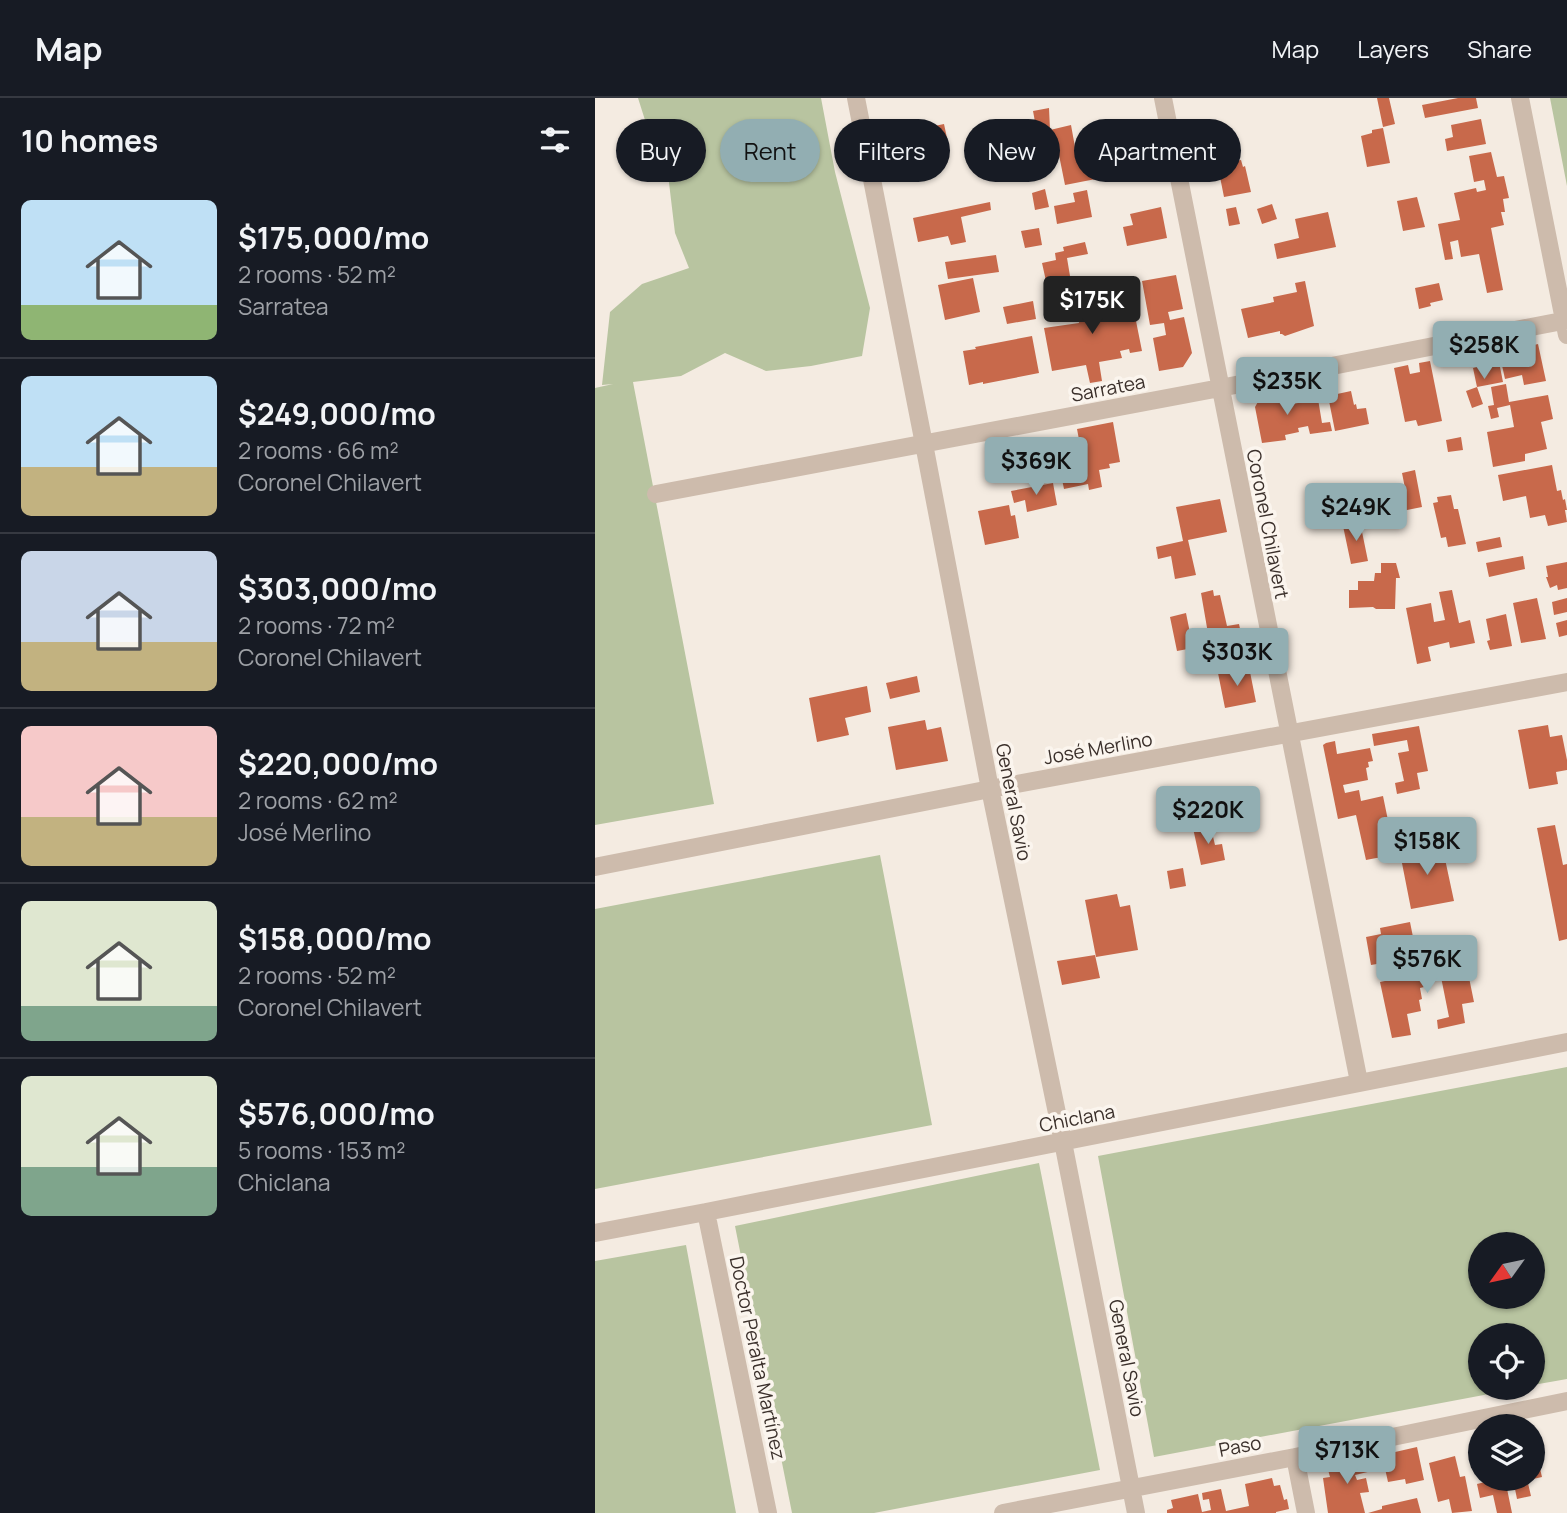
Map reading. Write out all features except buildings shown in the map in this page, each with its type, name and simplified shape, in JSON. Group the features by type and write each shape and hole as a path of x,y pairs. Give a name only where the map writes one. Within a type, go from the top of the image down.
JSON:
{"street":[{"name":"Coronel Chilavert","path":"1163,98 1359,1082"},
{"path":"1520,98 1566,325"},
{"name":"General Savio","path":"861,99 990,789 1136,1513"},
{"name":"Sarratea","path":"656,494 1566,325"},
{"name":"José Merlino","path":"595,867 990,789 1567,682"},
{"name":"Chiclana","path":"595,1233 1567,1042"},
{"name":"Doctor Peralta Martínez","path":"706,1212 768,1513"},
{"name":"Paso","path":"1003,1513 1567,1401"},
{"path":"1295,1457 1306,1513"}],"green space":[{"path":"638,98 821,98 834,167 834,182 838,182 870,308 862,356 766,371 725,353 681,376 633,382 714,804 595,825 595,388 613,384 602,385 610,312 642,284 689,268 675,233 669,182 706,182 706,119 645,119"},
{"path":"1550,98 1567,98 1567,186"},
{"path":"880,855 932,1125 595,1189 595,909"},
{"path":"1567,1067 1567,1379 1545,1383 1545,1323 1468,1323 1468,1398 1154,1457 1098,1156"},
{"path":"1039,1163 1100,1470 874,1513 792,1513 735,1226"},
{"path":"686,1245 736,1513 595,1513 595,1261"}]}
